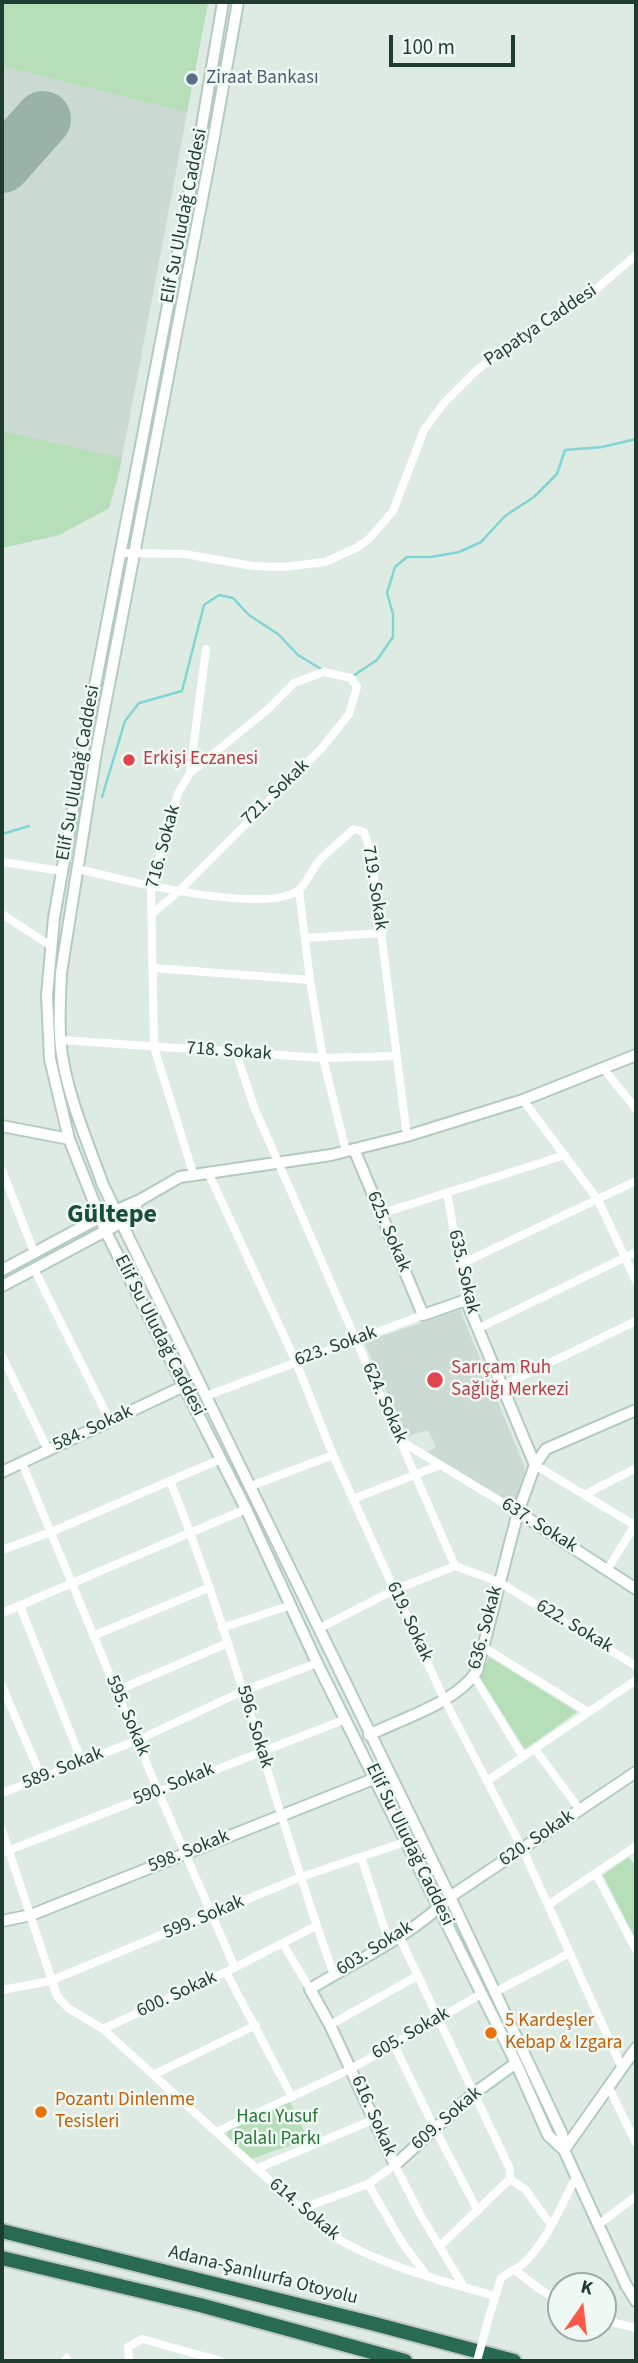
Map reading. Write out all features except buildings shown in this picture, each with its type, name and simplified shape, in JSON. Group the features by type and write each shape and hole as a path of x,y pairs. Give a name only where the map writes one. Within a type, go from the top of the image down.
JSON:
{"highway":[{"name":"Adana-Şanlıurfa Otoyolu","path":"2,2231 346,2316 514,2361"},
{"path":"2,2258 200,2305 405,2361"}],"main road":[{"name":"Elif Su Uludağ Caddesi","path":"223,2 201,138 120,553 62,871 47,995 48,1043 55,1086 69,1139 106,1230 246,1509 317,1662 516,2063 548,2135 564,2150"},
{"name":"Elif Su Uludağ Caddesi","path":"238,2 96,751 61,973 61,1040 65,1070 103,1185 450,1897 562,2134 564,2150 576,2178 636,2301"},
{"path":"2,1270 173,1180 193,1173 349,1150 408,1136 523,1100 636,1055"},
{"path":"2,1126 69,1139"},
{"name":"625. Sokak","path":"349,1150 423,1315"},
{"path":"2,1286 122,1222 139,1200"},
{"name":"623. Sokak","path":"423,1315 466,1300"},
{"name":"635. Sokak","path":"466,1300 500,1387 535,1465"},
{"name":"584. Sokak","path":"2,1472 184,1386"},
{"path":"535,1465 546,1449 636,1410"},
{"name":"636. Sokak","path":"369,1735 460,1691 474,1676 479,1666 518,1512 535,1465"},
{"name":"637. Sokak","path":"518,1512 636,1589"},
{"name":"620. Sokak","path":"440,1908 450,1897 636,1772"},
{"name":"598. Sokak","path":"2,1921 31,1915 376,1778"},
{"name":"603. Sokak","path":"310,1989 440,1908"},
{"name":"616. Sokak","path":"310,1989 351,2068 395,2165"},
{"path":"564,2150 636,2048"},
{"name":"609. Sokak","path":"395,2165 473,2094 516,2063"}],"street":[{"name":"Papatya Caddesi","path":"120,553 184,554 253,566 283,567 325,562 356,548 369,539 393,511 424,430 443,404 486,363 516,340 594,291 636,256"},
{"path":"190,774 206,649"},
{"name":"716. Sokak","path":"193,1173 154,1047 151,887 178,793 190,774 267,710 294,683 324,672"},
{"name":"721. Sokak","path":"152,914 179,891 321,749 349,714 357,687 351,678 324,672"},
{"name":"719. Sokak","path":"299,890 325,854 354,829 364,832 370,853 382,933 408,1136"},
{"path":"2,863 62,871"},
{"path":"78,869 179,891 270,899 299,890 323,1058 349,1150"},
{"path":"2,914 51,946"},
{"path":"305,938 382,933"},
{"path":"153,968 310,980"},
{"name":"718. Sokak","path":"61,1040 323,1058 397,1056"},
{"name":"624. Sokak","path":"236,1052 254,1107 455,1566"},
{"path":"603,1068 636,1109"},
{"path":"523,1100 598,1200 636,1281"},
{"path":"380,1214 565,1155"},
{"path":"2,1170 34,1252"},
{"name":"619. Sokak","path":"208,1171 296,1362 333,1455 444,1699 523,1850 622,2068"},
{"path":"459,1265 636,1181"},
{"name":"635. Sokak","path":"447,1193 466,1300"},
{"path":"477,1329 636,1252"},
{"path":"34,1269 110,1421"},
{"name":"623. Sokak","path":"206,1396 423,1315"},
{"path":"500,1387 636,1321"},
{"path":"2,1356 48,1450"},
{"name":"637. Sokak","path":"401,1441 518,1512"},
{"path":"251,1486 333,1455"},
{"path":"2,1550 51,1532 221,1459"},
{"name":"595. Sokak","path":"22,1463 158,1791 213,1915 230,1970 292,2096"},
{"path":"353,1499 440,1465"},
{"path":"535,1465 636,1526 607,1570"},
{"path":"586,1494 636,1468"},
{"name":"596. Sokak","path":"170,1482 228,1643 316,1926 334,1975"},
{"path":"2,1613 246,1509"},
{"path":"320,1628 394,1590 455,1566"},
{"name":"622. Sokak","path":"455,1566 499,1582 636,1666"},
{"path":"93,1636 208,1588"},
{"path":"222,1628 290,1605"},
{"path":"20,1606 82,1762"},
{"path":"116,1691 228,1643"},
{"path":"483,1647 589,1712"},
{"name":"589. Sokak","path":"2,1793 138,1740 243,1691 317,1662"},
{"path":"474,1676 523,1757"},
{"path":"487,1781 636,1680"},
{"path":"2,1686 42,1778"},
{"name":"590. Sokak","path":"6,1853 346,1719"},
{"path":"535,1749 580,1810"},
{"path":"2,1830 6,1853 31,1915 50,1981 61,2002 103,2029"},
{"name":"599. Sokak","path":"2,1990 50,1981 301,1877 405,1842"},
{"path":"548,1905 633,1848 636,1860"},
{"path":"360,1857 394,1939 417,1976 510,2169 510,2179 440,2246"},
{"path":"596,1874 636,1950"},
{"name":"600. Sokak","path":"103,2029 230,1970 316,1926"},
{"name":"616. Sokak","path":"283,1944 310,1989"},
{"path":"495,1992 570,1953"},
{"path":"330,2025 417,1976"},
{"name":"605. Sokak","path":"216,2132 351,2068 481,1994"},
{"path":"155,2074 256,2025"},
{"name":"614. Sokak","path":"103,2029 327,2232 374,2257 495,2296"},
{"path":"394,2045 478,2211"},
{"path":"609,2088 636,2143"},
{"path":"256,2169 375,2119"},
{"name":"616. Sokak","path":"395,2165 464,2287"},
{"name":"609. Sokak","path":"301,2209 368,2184 395,2165"},
{"path":"477,2361 501,2278 530,2256 551,2225 576,2178"},
{"path":"510,2179 525,2189 551,2225"},
{"path":"368,2184 403,2244 426,2274"},
{"path":"598,2225 636,2196"},
{"path":"515,2270 547,2293"},
{"path":"617,2323 636,2328"},
{"path":"129,2361 128,2347 142,2339 221,2361"}],"shaded area":[{"path":"2,2 208,2 119,474 109,508 59,535 2,548"},
{"name":"Sarıçam Ruh Sağlığı Merkezi","path":"460,1310 525,1468 523,1482 513,1506 425,1453 436,1447 428,1430 408,1436 364,1342"}],"green space":[{"path":"2,2 207,2 187,112 2,66"},
{"path":"2,431 122,458 109,508 59,535 2,548"},
{"path":"489,1657 577,1712 525,1749 480,1678"},
{"path":"629,1857 636,1868 636,1940 603,1875"},
{"name":"Hacı Yusuf Palalı Parkı","path":"290,2102 308,2139 248,2160 227,2136 228,2130"}],"waterway":[{"path":"353,676 377,660 393,637 393,614 387,593 395,567 407,557 431,557 459,552 481,542 505,516 534,497 557,474 565,450 602,447 636,439"},
{"path":"102,797 125,721 139,703 182,691 204,605 219,595 233,598 249,615 278,634 298,655 321,669"},
{"path":"2,834 29,826"}],"runway":[{"path":"2,165 43,119"}],"place":[{"name":"Ziraat Bankası","path":"192,79"},
{"name":"Erkişi Eczanesi","path":"129,760"},
{"name":"Sarıçam Ruh Sağlığı Merkezi","path":"435,1380"},
{"name":"5 Kardeşler Kebap & Izgara","path":"491,2033"},
{"name":"Pozantı Dinlenme Tesisleri","path":"41,2112"}],"district":[{"name":"Gültepe","path":"112,1216"}]}
